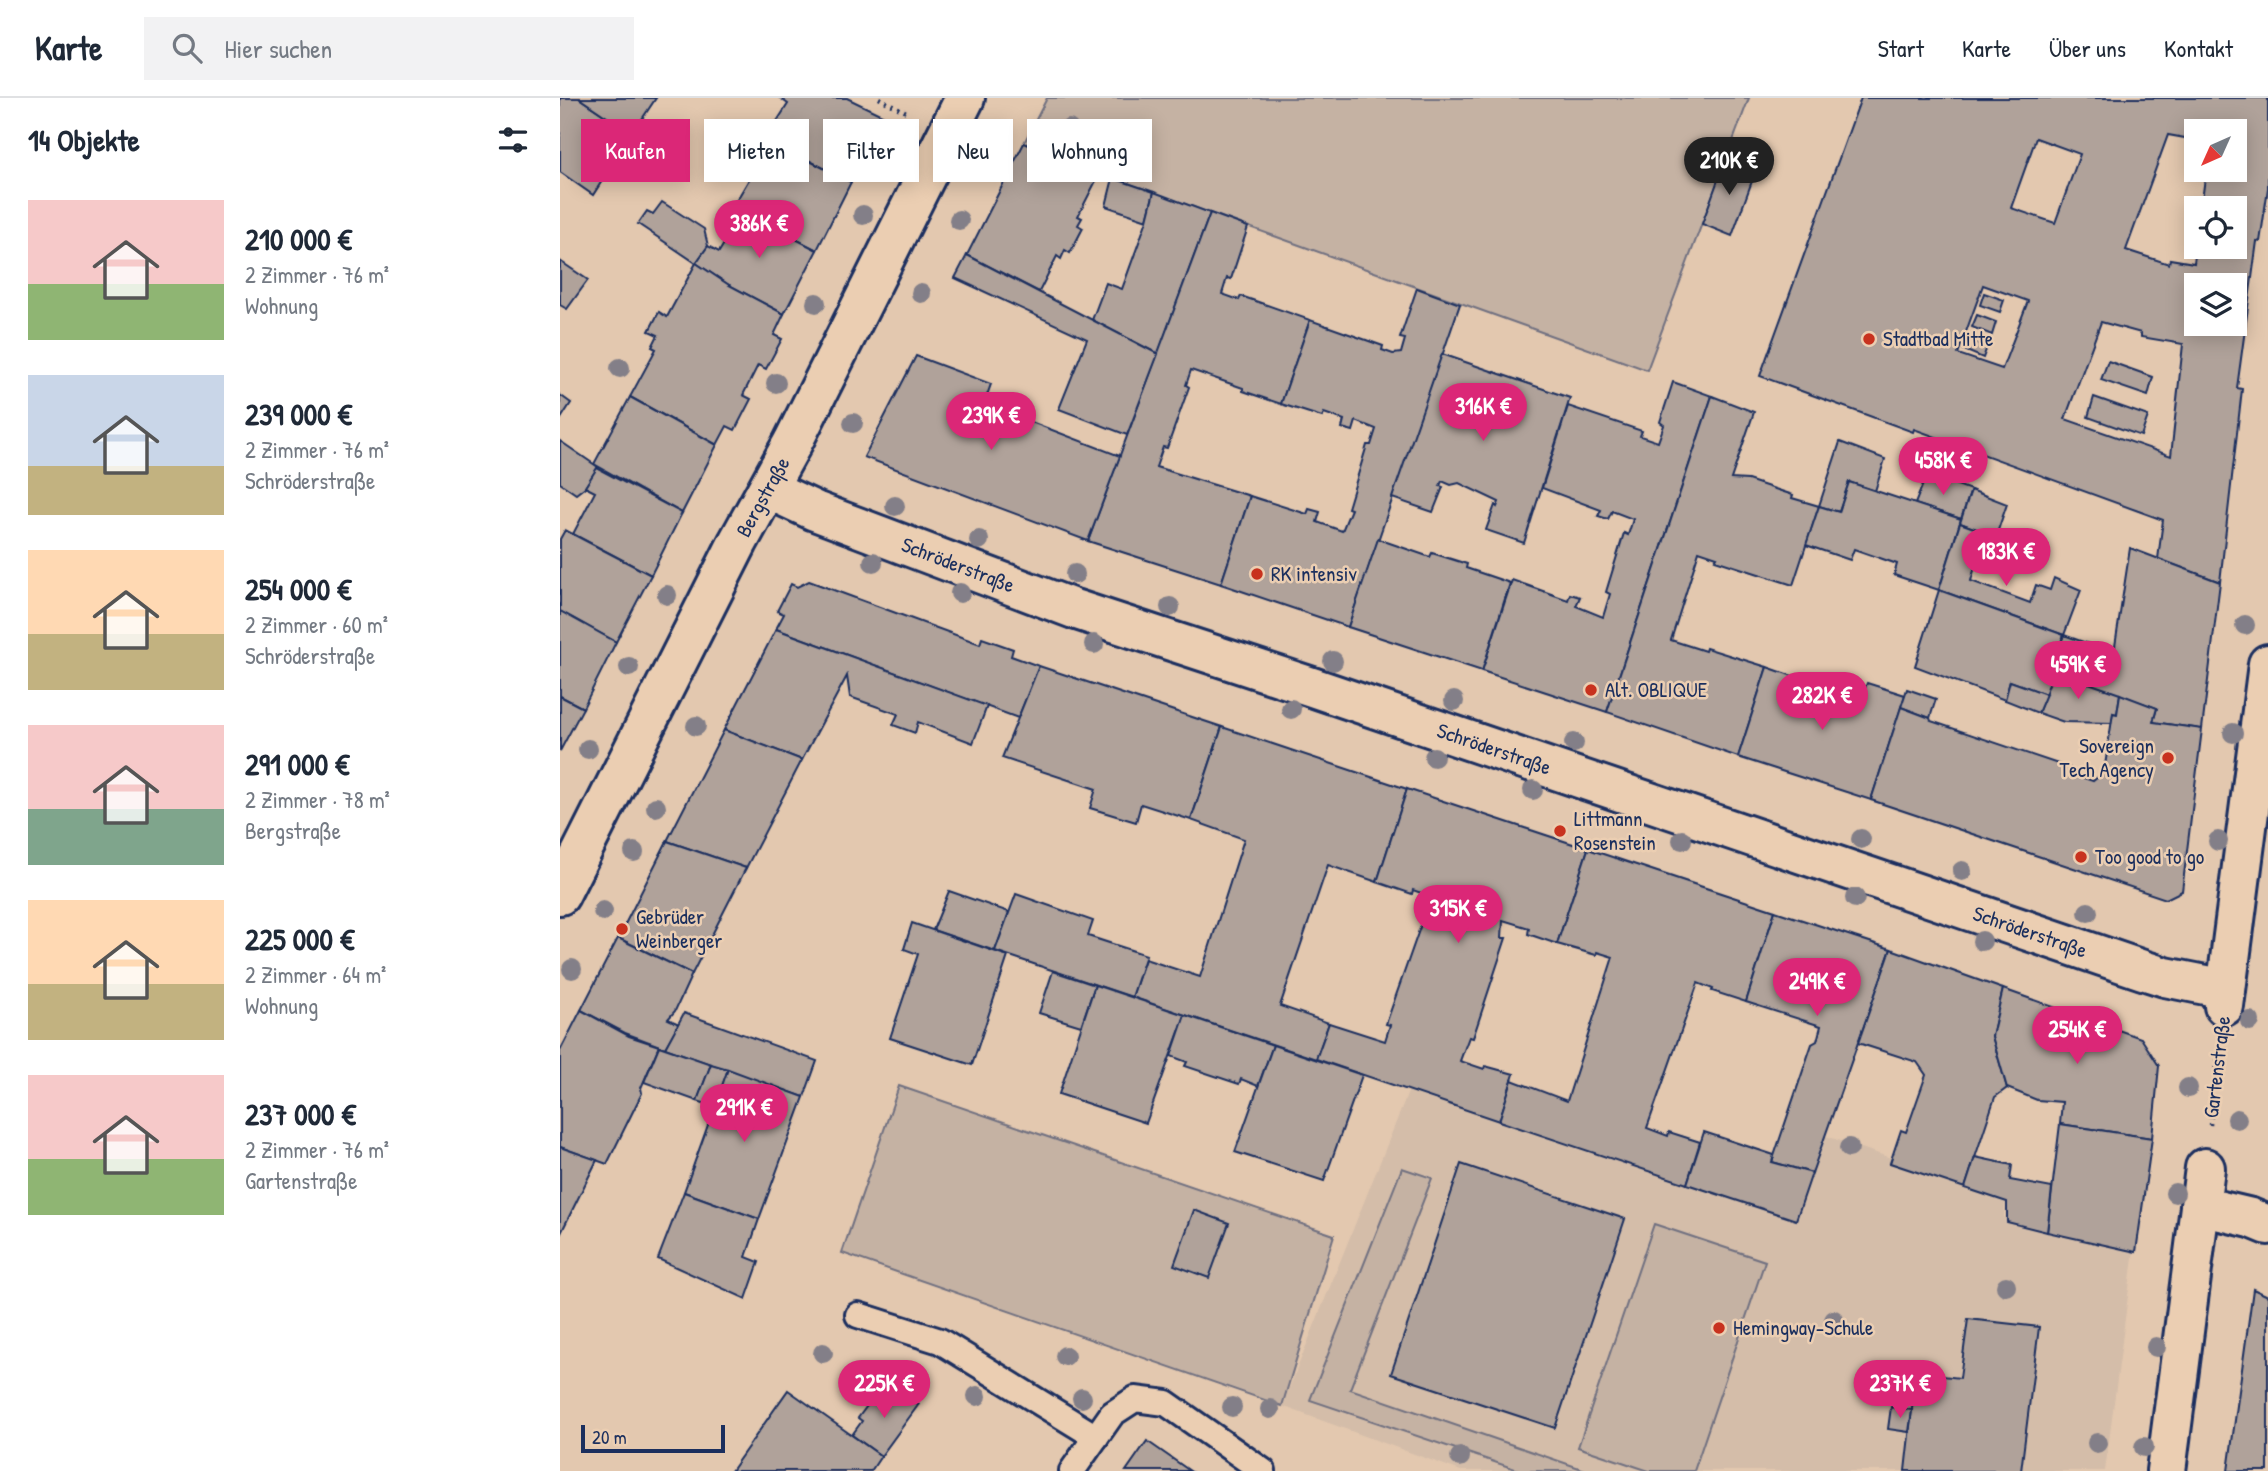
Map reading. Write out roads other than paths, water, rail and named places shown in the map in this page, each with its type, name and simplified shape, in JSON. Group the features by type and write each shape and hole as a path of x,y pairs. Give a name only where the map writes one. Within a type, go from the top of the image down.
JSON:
{"street":[{"name":"Bergstraße","path":"560,895 737,542 768,489 965,98"},
{"name":"Schröderstraße","path":"768,489 815,512 1074,609 1324,691 2225,998"},
{"name":"Gartenstraße","path":"2225,998 2268,664"},
{"path":"2166,1471 2204,1168"},
{"path":"2200,1206 2251,1218 2268,1225"}],"lane":[{"path":"858,1315 940,1341 1096,1437"},
{"path":"1072,1471 1112,1415 1135,1399 1167,1403 1263,1471"}],"place":[{"name":"Stadtbad Mitte","path":"1869,339"},
{"name":"RK intensiv","path":"1257,574"},
{"name":"Alt. OBLIQUE","path":"1591,690"},
{"name":"Sovereign Tech Agency","path":"2168,758"},
{"name":"Littmann Rosenstein","path":"1560,831"},
{"name":"Too good to go","path":"2081,857"},
{"name":"Gebrüder Weinberger","path":"622,929"},
{"name":"Hemingway-Schule","path":"1719,1328"}]}
